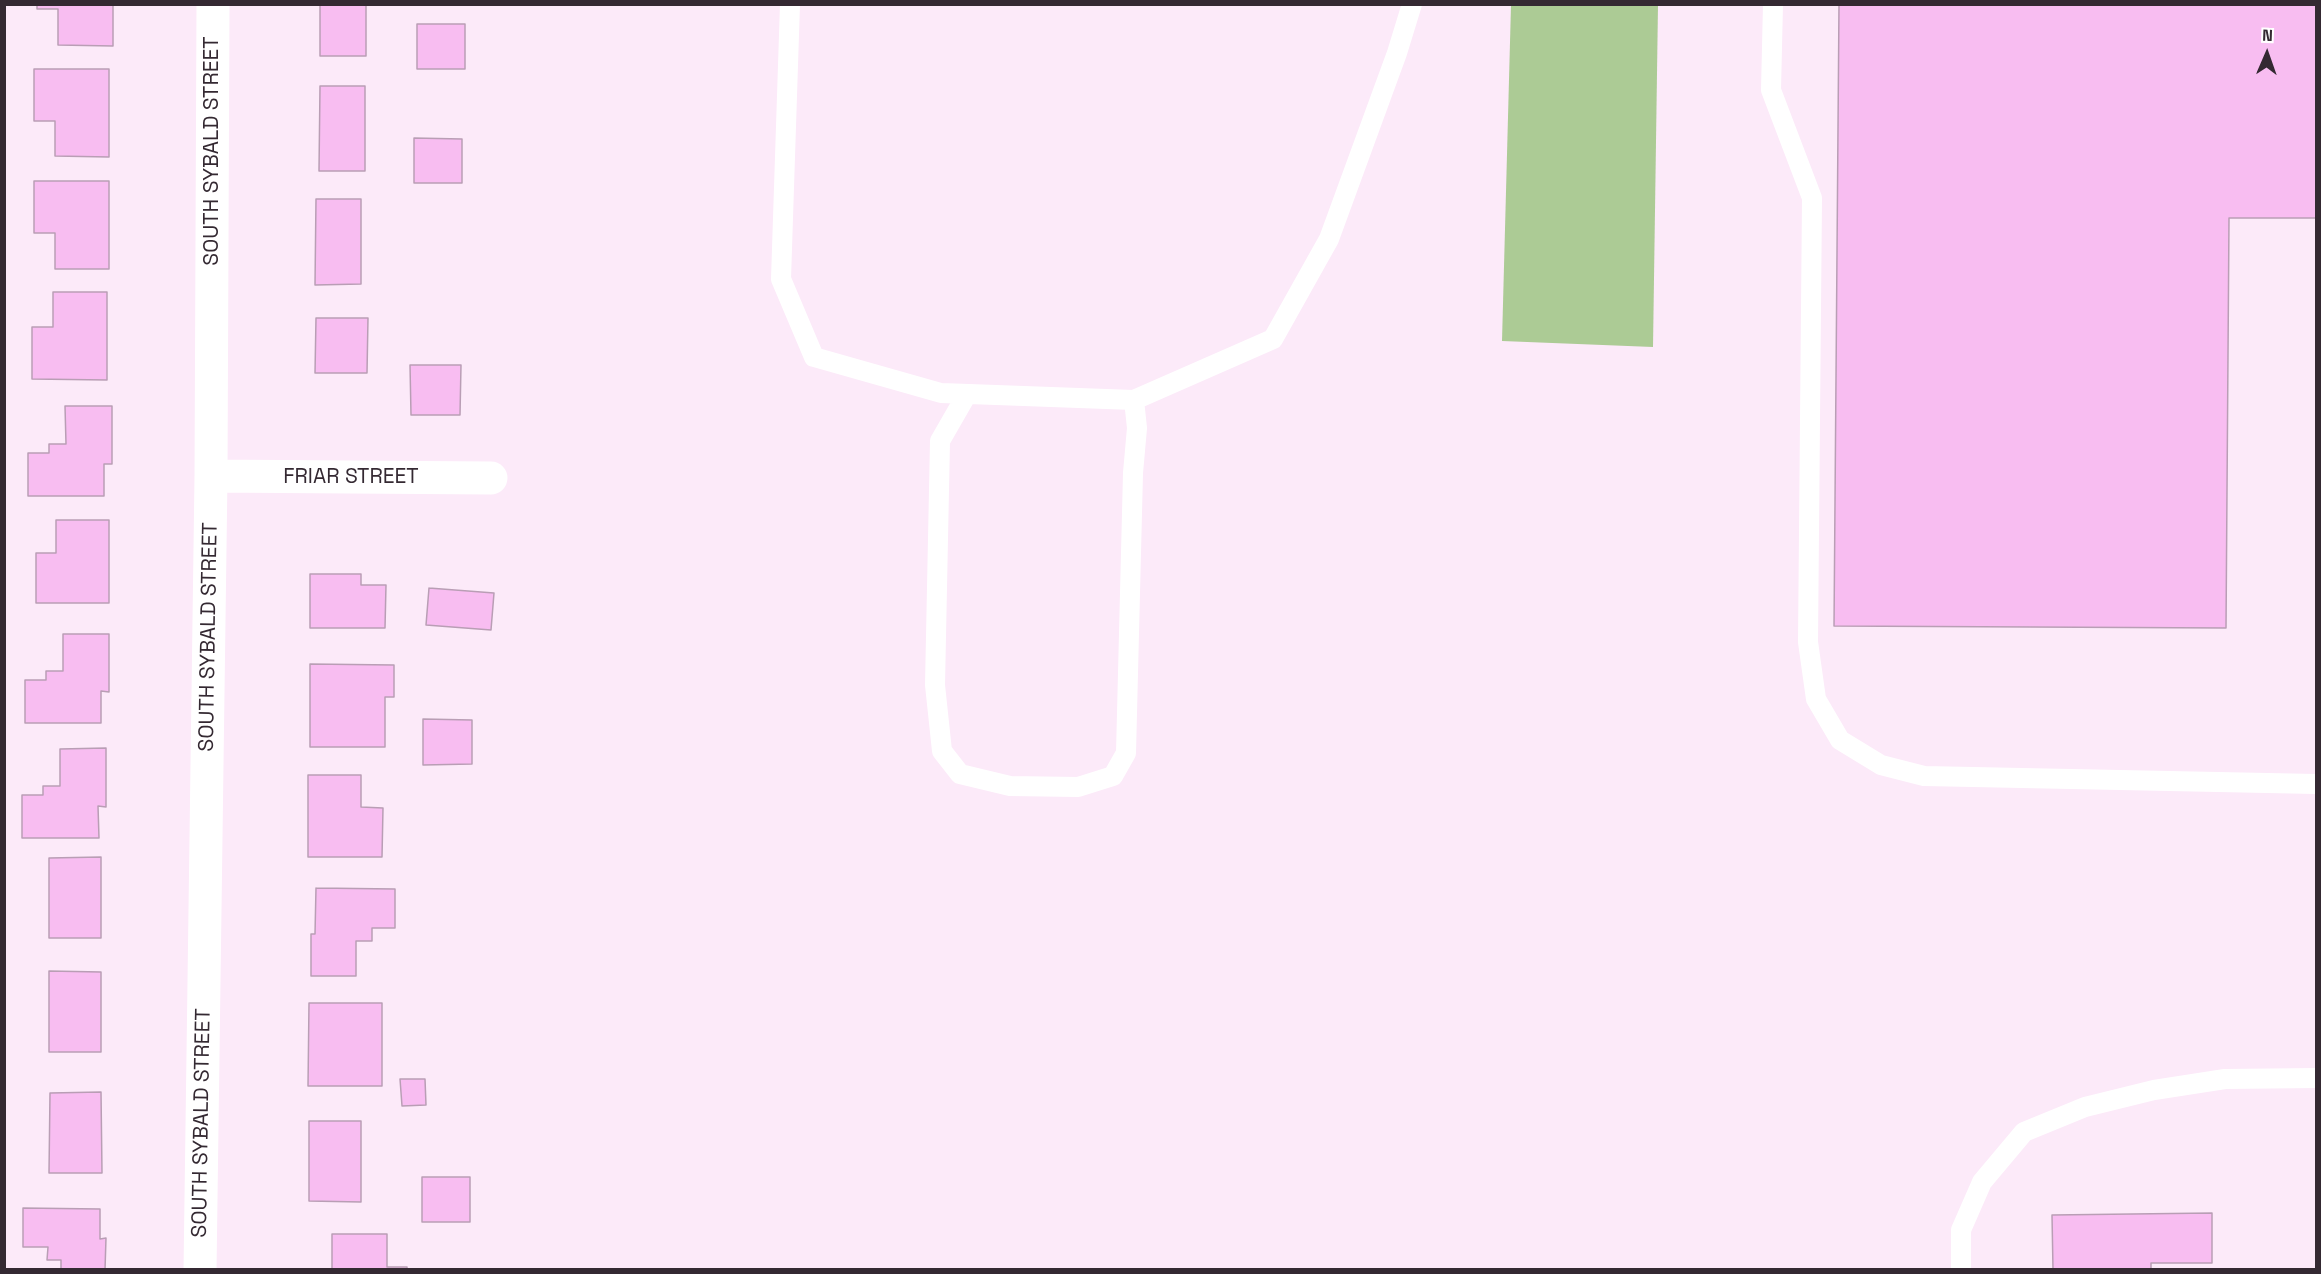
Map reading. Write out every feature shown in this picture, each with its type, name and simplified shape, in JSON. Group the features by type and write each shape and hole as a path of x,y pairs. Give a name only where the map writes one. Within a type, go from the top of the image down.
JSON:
{"street":[{"name":"SOUTH SYBALD STREET","path":"200,1269 211,476 213,4"},
{"name":"FRIAR STREET","path":"211,476 491,478"}],"lane":[{"path":"790,4 781,279 814,357 941,393 1134,400 1273,339 1329,239 1397,53 1412,4"},
{"path":"1773,4 1771,90 1812,198 1808,642 1816,699 1840,740 1881,765 1924,776 2316,784"},
{"path":"967,394 940,441 935,685 942,751 960,774 1010,786 1078,787 1113,776 1126,753 1131,519 1137,428 1134,400"},
{"path":"1961,1269 1961,1230 1982,1182 2024,1132 2085,1107 2154,1090 2225,1079 2316,1078"}],"green space":[{"path":"1511,5 1658,5 1653,347 1502,341"}],"building":[{"path":"37,4 113,4 113,46 58,45 58,9 37,9"},
{"path":"320,4 366,4 366,56 320,56"},
{"path":"1839,4 2316,4 2316,218 2229,218 2226,628 1834,626"},
{"path":"417,24 465,24 465,69 417,69"},
{"path":"34,69 109,69 109,157 55,156 55,121 34,121"},
{"path":"320,86 365,86 365,171 319,171"},
{"path":"414,138 462,139 462,183 414,183"},
{"path":"34,181 109,181 109,269 55,269 55,233 34,233"},
{"path":"316,199 361,199 361,284 315,285"},
{"path":"53,292 107,292 107,380 32,379 32,327 53,327"},
{"path":"316,318 368,318 367,373 315,373"},
{"path":"410,365 461,365 460,415 411,415"},
{"path":"65,406 112,406 112,464 104,464 104,496 28,496 28,453 49,453 49,444 66,444"},
{"path":"56,520 109,520 109,603 36,603 36,553 56,553"},
{"path":"310,574 361,574 361,585 386,585 385,628 310,628"},
{"path":"429,588 494,593 491,630 426,625"},
{"path":"63,634 109,634 109,692 101,691 101,723 25,723 25,680 46,680 46,671 63,671"},
{"path":"310,664 394,665 394,697 385,697 385,747 310,747"},
{"path":"423,719 472,720 472,764 423,765"},
{"path":"106,748 106,807 98,806 99,838 22,838 22,795 43,795 43,786 60,786 60,749"},
{"path":"308,775 361,775 361,807 383,808 382,857 308,857"},
{"path":"101,857 101,938 49,938 49,858"},
{"path":"316,888 395,889 395,928 372,928 372,941 356,941 356,976 311,976 311,934 315,934"},
{"path":"49,971 101,972 101,1052 49,1052"},
{"path":"309,1003 382,1003 382,1086 308,1086"},
{"path":"400,1079 425,1079 426,1105 402,1106"},
{"path":"101,1092 102,1173 49,1173 50,1093"},
{"path":"309,1121 361,1121 361,1202 309,1201"},
{"path":"422,1177 470,1177 470,1222 422,1222"},
{"path":"23,1208 100,1209 100,1239 106,1238 105,1270 61,1270 61,1260 47,1260 48,1247 23,1247"},
{"path":"2212,1213 2212,1263 2151,1263 2151,1270 2053,1270 2052,1215"},
{"path":"332,1234 387,1234 387,1267 407,1267 407,1270 332,1270"}]}
